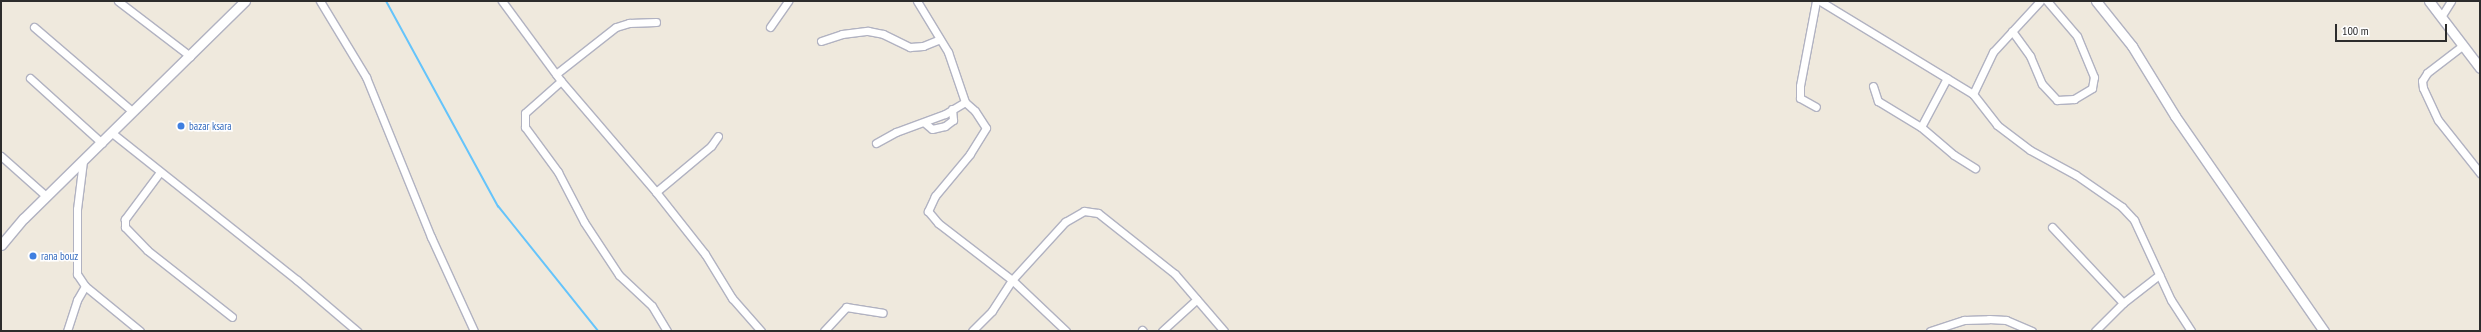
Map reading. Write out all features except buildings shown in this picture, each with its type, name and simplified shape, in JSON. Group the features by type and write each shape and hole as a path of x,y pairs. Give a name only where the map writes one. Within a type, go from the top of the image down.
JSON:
{"street":[{"path":"118,1 190,56"},
{"path":"1,245 46,196 102,143 245,1"},
{"path":"320,1 366,77 430,237 474,331"},
{"path":"502,1 561,81 656,192 704,254 732,298 762,331"},
{"path":"770,27 788,1"},
{"path":"917,1 948,52 965,102 975,111 986,128 970,154 935,196 928,211 938,223 1012,280 1066,331"},
{"path":"1816,1 1800,86 1800,98 1816,107"},
{"path":"1820,1 1973,94 1997,126 2030,150 2076,175 2128,212 2182,319 2192,331"},
{"path":"1973,94 1993,52 2040,1"},
{"path":"2012,32 2030,56 2042,84 2057,100 2074,99 2092,88 2094,77 2077,36 2047,1"},
{"path":"2096,1 2132,46 2175,116 2324,331"},
{"path":"2429,1 2480,68"},
{"path":"2441,17 2451,1"},
{"path":"556,74 616,26 629,23 656,22"},
{"path":"34,27 133,112"},
{"path":"821,41 842,34 868,31 883,34 910,47 923,46 940,39"},
{"path":"2462,46 2427,73 2422,81 2423,88 2438,120 2480,173"},
{"path":"30,78 102,143"},
{"path":"1921,127 1947,78"},
{"path":"561,81 526,113 525,127 558,172 584,222 619,275 652,306 667,331"},
{"path":"1873,86 1878,101 1921,127 1954,155 1976,168"},
{"path":"876,143 896,132 925,123 965,102"},
{"path":"925,123 932,129 945,126 953,120 952,110"},
{"path":"112,133 297,280 357,331"},
{"path":"656,192 711,146 718,136"},
{"path":"1,156 46,196"},
{"path":"83,161 75,251 77,274 85,286 140,331"},
{"path":"160,172 125,219 125,227 147,250 232,318"},
{"path":"972,331 992,312 1012,280 1065,222 1084,211 1098,213 1138,243 1175,274 1224,331"},
{"path":"2052,227 2123,303"},
{"path":"2095,331 2123,303 2159,275"},
{"path":"67,331 77,300 85,286"},
{"path":"1162,331 1197,299"},
{"path":"824,331 846,308 883,313"},
{"path":"1930,331 1964,320 1989,319 2006,320 2032,331"}],"waterway":[{"path":"386,1 498,206 598,331"}],"place":[{"name":"bazar ksara","path":"181,126"},
{"name":"rana bouz","path":"33,256"}]}
